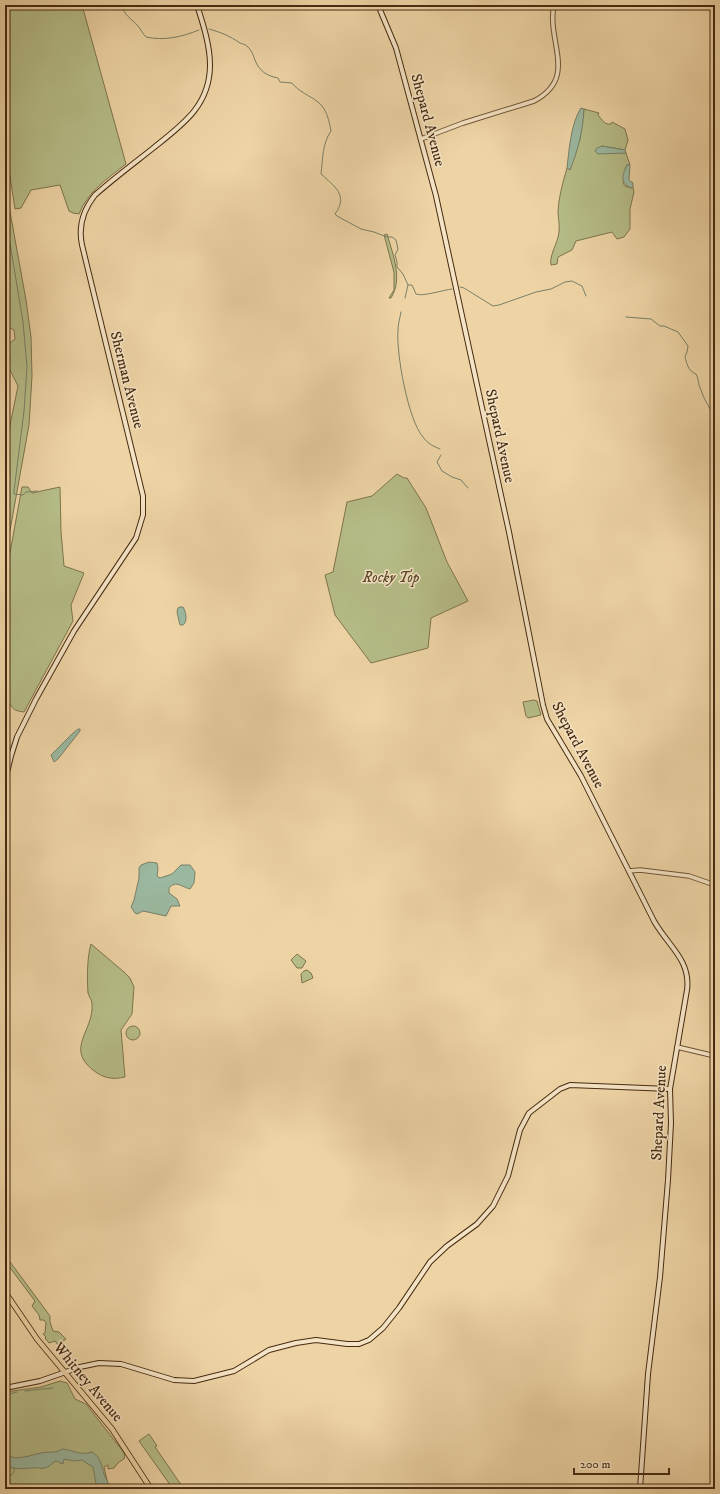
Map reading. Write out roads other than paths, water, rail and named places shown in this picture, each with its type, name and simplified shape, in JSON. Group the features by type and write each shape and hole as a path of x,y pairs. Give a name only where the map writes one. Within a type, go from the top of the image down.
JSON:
{"highway":[{"name":"Whitney Avenue","path":"5,1292 37,1339 119,1438 152,1489"}],"main road":[{"name":"Sherman Avenue","path":"5,781 14,745 29,712 74,631 134,542 142,520 144,508 143,496 82,245 81,224 85,211 95,195 186,121 201,102 209,78 210,60 198,5"},
{"name":"Shepard Avenue","path":"378,5 396,48 436,196 504,511 542,705 548,719 581,776 659,931 687,970 687,990 670,1089 671,1127 664,1232 648,1374 640,1489"},
{"path":"5,1388 40,1381 91,1364 114,1363 174,1380 194,1381 234,1371 269,1350 296,1343 316,1340 359,1344 369,1340 383,1328 399,1308 430,1262 451,1242 477,1224 492,1206 508,1176 524,1120 535,1107 560,1089 570,1085 670,1089"}],"street":[{"path":"421,140 463,123 534,101 543,96 555,81 559,72 552,27 554,5"},
{"path":"628,871 640,870 689,876 715,885"},
{"path":"677,1047 715,1056"}],"waterway":[{"path":"122,5 124,12 138,26 146,37 159,39 173,38 199,30"},
{"path":"209,29 225,34 247,46 257,64 264,72 270,76 278,78 280,82 292,83 324,108 331,131 324,146 321,174 335,187 340,196 341,201 335,214 361,229 387,237 392,237 396,240 398,249 395,255 397,267 403,274 408,285 412,285 416,294 428,294 452,289"},
{"path":"5,213 23,322 27,367 24,411 14,494 23,495 26,492 37,491"},
{"path":"460,287 493,306 536,292 551,289 565,282 572,281 582,286 586,296"},
{"path":"405,298 408,285"},
{"path":"401,312 398,326 399,354 408,402 412,416 423,437 433,446 440,449"},
{"path":"626,317 651,319 660,326 664,326 678,332 688,346 685,357 688,367 696,374 699,386 710,409 715,410"},
{"path":"441,455 437,462 442,471 461,480 468,488"},
{"path":"25,1391 53,1388"},
{"path":"5,1395 17,1392"},
{"path":"11,1489 9,1477 14,1472 14,1468"}],"park label":[{"name":"Rocky Top","path":"391,577"}]}
